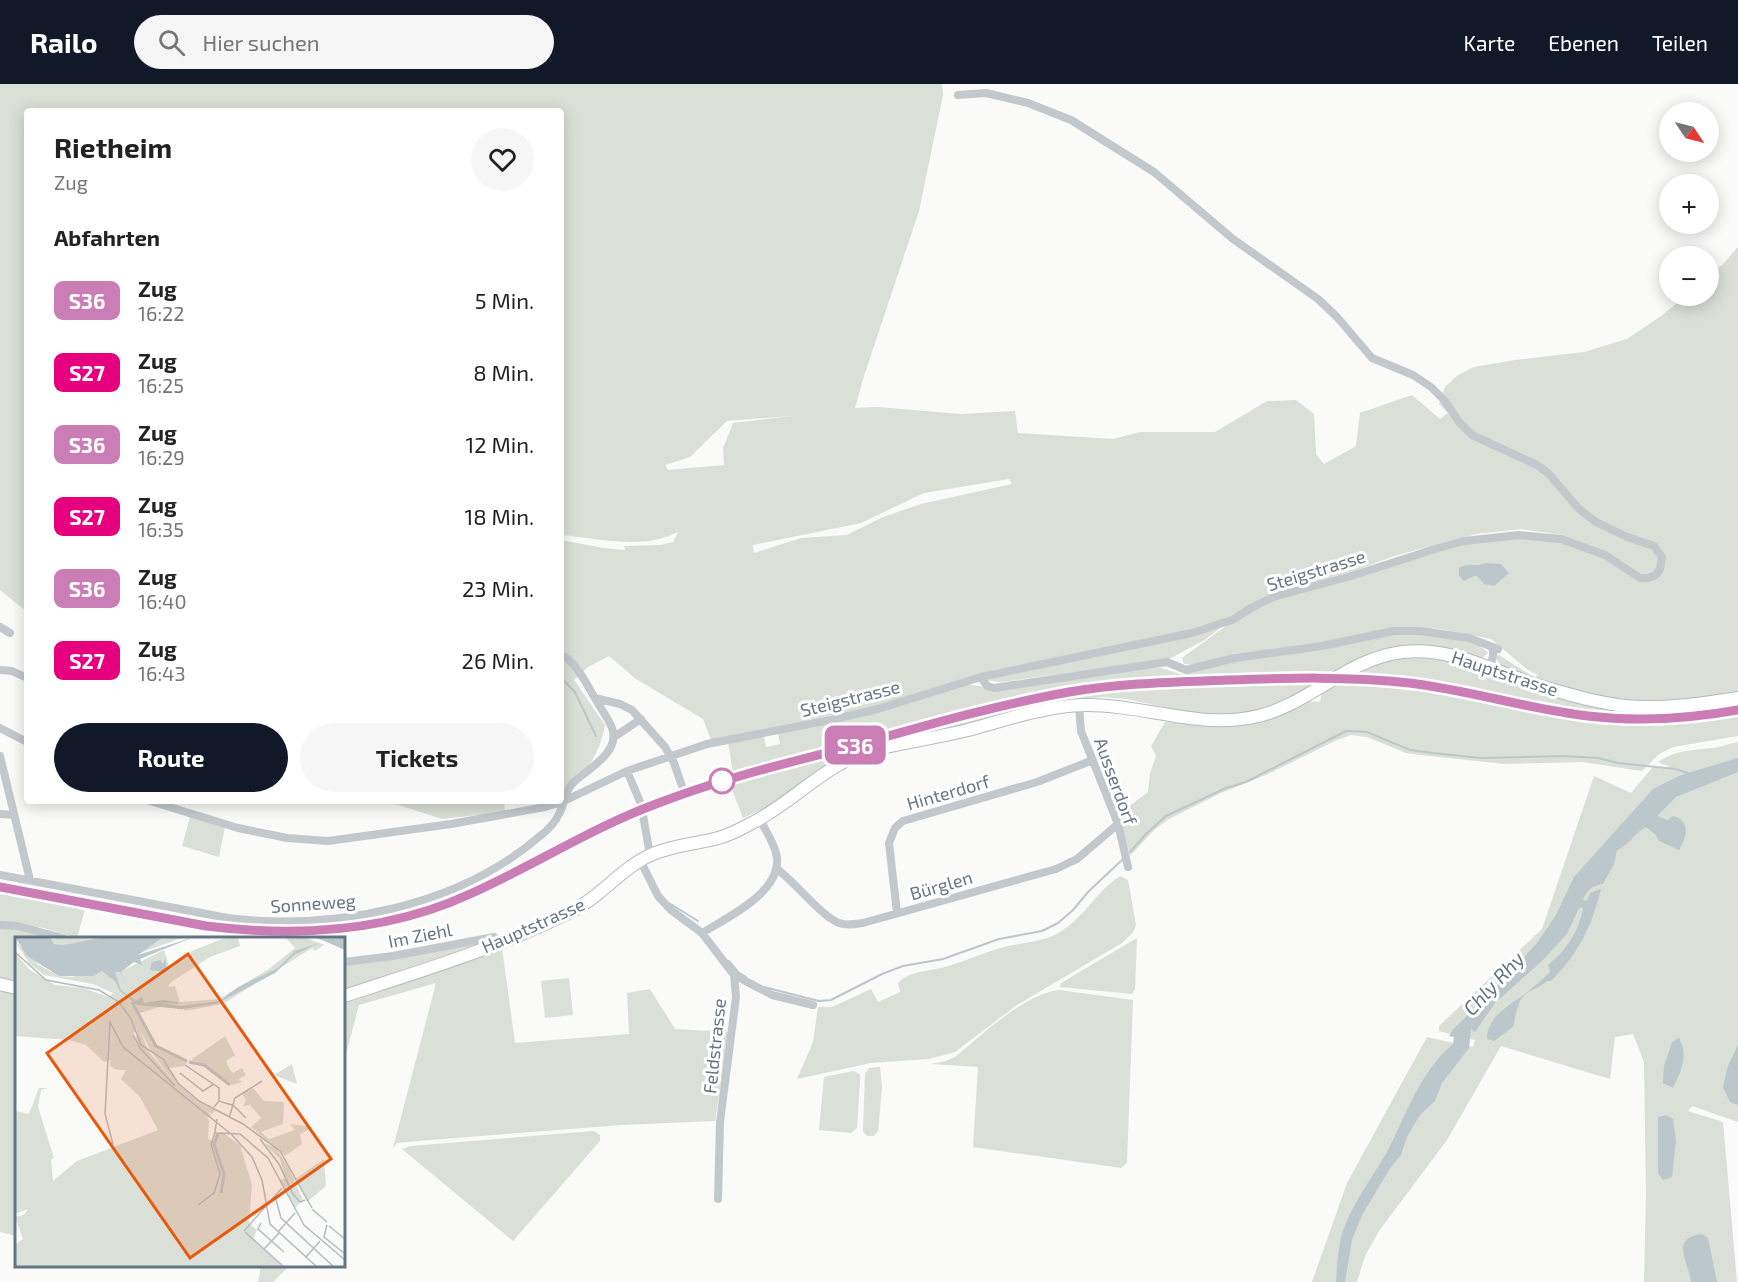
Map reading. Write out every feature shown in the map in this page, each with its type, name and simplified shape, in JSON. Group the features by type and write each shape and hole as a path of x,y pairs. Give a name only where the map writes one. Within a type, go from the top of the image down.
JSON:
{"main road":[{"name":"Hauptstrasse","path":"345,996 500,942 568,913 596,897 645,857 670,848 721,837 760,819 840,764 856,756 1008,719 1079,705 1110,705 1212,722 1238,720 1260,716 1281,708 1353,667 1377,657 1405,652 1436,652 1490,667 1553,690 1596,701 1639,707 1686,706 1738,698"},
{"path":"0,984 15,988"}],"street":[{"name":"Steigstrasse","path":"564,801 627,771 707,744 878,709 981,677 1192,633 1232,620 1273,597 1351,576 1438,548 1478,539 1519,535 1561,539 1605,555 1640,578 1656,575 1660,569 1662,557 1654,546 1627,537 1596,522 1579,509 1549,474 1537,465 1472,435 1459,422 1438,392 1419,378 1372,358 1337,317 1318,299 1247,250 1171,184 1071,120 1028,103 986,93 958,95"},
{"path":"0,627 10,633"},
{"path":"981,677 987,686 994,688 1167,662 1186,670 1235,658 1322,646 1394,631 1469,638 1496,648 1490,667"},
{"path":"564,657 573,663 595,698 610,723 614,737 641,719"},
{"path":"0,670 12,671 24,677"},
{"path":"595,698 626,706 641,719 670,756 682,786"},
{"name":"Ausserdorf","path":"1079,705 1081,731 1118,824 1128,867"},
{"path":"0,728 24,740"},
{"name":"Sonneweg","path":"564,801 571,785 607,753 614,737"},
{"path":"0,756 30,880"},
{"name":"Hinterdorf","path":"897,913 889,843 895,828 903,821 1037,782 1093,760"},
{"name":"Feldstrasse","path":"627,771 641,804 645,857 658,896 671,910 702,933 734,975 736,997 720,1122 718,1199"},
{"name":"Steigstrasse","path":"160,804 259,834 328,841 450,824 554,804"},
{"name":"Sonneweg","path":"0,875 259,922 341,918 435,897 466,883 505,861 541,836 555,820 563,804"},
{"path":"0,814 14,815"},
{"path":"702,933 748,905 766,889 777,869 777,855 760,819"},
{"name":"Bürglen","path":"777,869 826,915 837,922 851,925 1056,869 1077,859 1118,824"},
{"path":"0,925 17,926 56,937"},
{"name":"Im Ziehl","path":"345,962 393,956 494,937 500,942"},
{"path":"734,975 772,995 813,1005"}],"shaded area":[{"path":"0,84 942,84 943,95 919,211 855,408 878,407 961,414 1015,411 1018,433 1113,439 1140,432 1215,432 1267,401 1296,400 1314,414 1316,454 1324,464 1356,446 1360,413 1412,395 1440,419 1448,413 1439,404 1445,387 1458,375 1474,367 1584,352 1627,339 1674,306 1719,306 1719,267 1738,247 1738,736 1673,747 1659,754 1642,771 1583,762 1505,764 1420,755 1406,753 1367,737 1351,735 1221,793 1169,819 1154,830 1130,856 1119,814 1148,792 1150,773 1156,756 1151,746 1165,722 1212,726 1305,701 1320,702 1322,689 1364,684 1390,685 1444,693 1515,707 1520,699 1413,680 1353,674 1375,664 1398,658 1419,657 1463,664 1528,689 1535,679 1502,666 1495,657 1499,655 1535,678 1538,675 1528,670 1491,639 1446,630 1421,627 1395,628 1321,643 1235,654 1195,665 1184,664 1182,658 1230,623 1277,598 1438,549 1478,540 1517,537 1563,541 1562,535 1521,529 1476,534 1394,556 1354,571 1270,594 1230,616 1218,630 1203,641 1169,659 1001,682 986,680 1210,629 990,671 876,706 711,740 703,719 636,679 609,656 588,667 574,680 605,725 600,745 585,771 564,790 564,541 625,550 624,546 660,545 673,542 678,532 641,542 564,535 564,108 24,108 24,610 0,590","holes":["791,416 733,423 723,448 724,465 668,470 665,465 690,457 727,421","1009,479 1012,484 921,504 883,517 847,535 801,538 754,553 753,545 861,523 924,493"]},
{"path":"1485,563 1501,564 1509,573 1494,586 1484,584 1477,576 1464,581 1459,576 1459,568"},
{"path":"1393,634 1444,636 1471,642 1488,653 1481,659 1409,646 1387,649 1358,659 1333,673 1227,675 1115,682 1070,688 960,713 780,763 779,761 733,773 728,743 764,736 766,747 780,744 778,733 967,684 985,687 1152,668 1161,668 1183,675 1233,661"},
{"path":"1281,681 1317,683 1280,703 1258,711 1210,717 1126,699 1103,697 1045,703 967,725 857,751 768,807 743,818 729,782 967,719 1077,694 1162,686"},
{"path":"1738,742 1738,1122 1692,1106 1688,1111 1723,1122 1737,1282 1644,1282 1646,1195 1644,1062 1633,1034 1615,1037 1610,1079 1501,1046 1447,1140 1379,1231 1365,1256 1357,1282 1312,1282 1347,1183 1427,1037 1473,1047 1475,1040 1439,1031 1439,1026 1542,929 1594,776 1631,793 1653,767 1663,769 1670,767 1658,762 1671,755"},
{"name":"Chly Rhy","path":"1738,758 1738,772 1676,797 1657,816 1668,820 1673,816 1683,822 1686,830 1679,850 1659,841 1655,834 1646,827 1625,846 1617,850 1614,864 1603,884 1590,889 1583,900 1587,901 1590,893 1601,889 1593,916 1577,950 1551,981 1547,981 1522,997 1513,1027 1494,1041 1487,1039 1490,1025 1498,1014 1550,972 1548,965 1571,940 1583,908 1579,908 1567,934 1544,959 1495,1003 1475,1032 1471,1029 1469,1048 1442,1083 1435,1101 1420,1115 1407,1137 1401,1155 1389,1170 1362,1215 1352,1240 1345,1282 1336,1282 1340,1243 1347,1220 1388,1150 1423,1080 1453,1044 1454,1037 1449,1036 1453,1029 1487,997 1537,943 1556,915 1574,877 1653,789 1681,775"},
{"path":"395,804 504,804 505,812 442,819"},
{"path":"190,817 225,827 219,857 182,846"},
{"path":"1120,876 1128,880 1136,925 1134,931 1122,943 1017,1005 955,1052 929,1059 871,1063 797,1079 813,1042 818,1007 832,1007 871,989 878,1002 900,992 898,983 908,976 952,965 997,949 1047,938 1068,926 1110,883"},
{"path":"0,891 86,906 77,937 44,928 8,923 43,937 15,937 15,982 0,978"},
{"path":"1137,938 1135,989 1132,994 1060,987 1061,983"},
{"path":"488,941 345,990 345,965"},
{"path":"502,948 515,1043 629,1034 627,993 650,989 675,1029 729,1032 715,1121 622,1125 429,1140 397,1143 393,1148 436,983 359,1005 345,1058 345,1003"},
{"path":"569,978 573,1015 545,1018 541,981"},
{"path":"0,990 15,994 15,1236 0,1232"},
{"path":"1059,990 1133,1000 1127,1163 1121,1168 973,1147 978,1067 931,1064 955,1057 1018,1007 1046,993"},
{"path":"1679,1038 1684,1057 1673,1088 1663,1083 1664,1066 1672,1042"},
{"path":"1738,1045 1738,1105 1730,1102 1723,1087 1728,1066"},
{"path":"880,1067 882,1087 878,1131 874,1136 867,1136 863,1131 865,1074 869,1068"},
{"path":"853,1071 860,1074 857,1128 851,1133 819,1130 824,1077"},
{"path":"1666,1115 1673,1119 1676,1141 1672,1177 1663,1180 1658,1173 1658,1117"},
{"path":"594,1131 600,1135 600,1141 513,1241 402,1149 411,1146"},
{"path":"1702,1234 1708,1238 1717,1282 1691,1282 1683,1246 1692,1236"},
{"path":"261,1267 288,1267 273,1282 258,1282"}],"waterway":[{"path":"564,681 575,692 596,736"},
{"path":"1130,852 1166,816 1226,788 1246,782 1346,731 1367,732 1410,750 1432,753 1481,758 1563,756 1598,758 1618,763 1675,769 1688,773"},
{"path":"764,987 819,1001 831,1000 903,966 943,959 999,939 1042,931 1058,923 1073,910 1088,892 1123,859"},
{"path":"669,903 698,921"},
{"path":"729,961 738,972 746,977"}],"railway":[{"path":"0,887 206,926 307,931 374,924 407,917 471,894 608,824 706,786 991,709 1069,692 1147,683 1295,678 1386,681 1431,686 1566,713 1626,719 1663,719 1738,710"}],"train":[{"name":"S36","path":"0,887 237,930 303,932 383,921 429,910 466,896 632,813 708,785 961,717 1071,692 1163,683 1358,678 1450,689 1532,707 1588,716 1635,719 1681,718 1738,710"}]}
